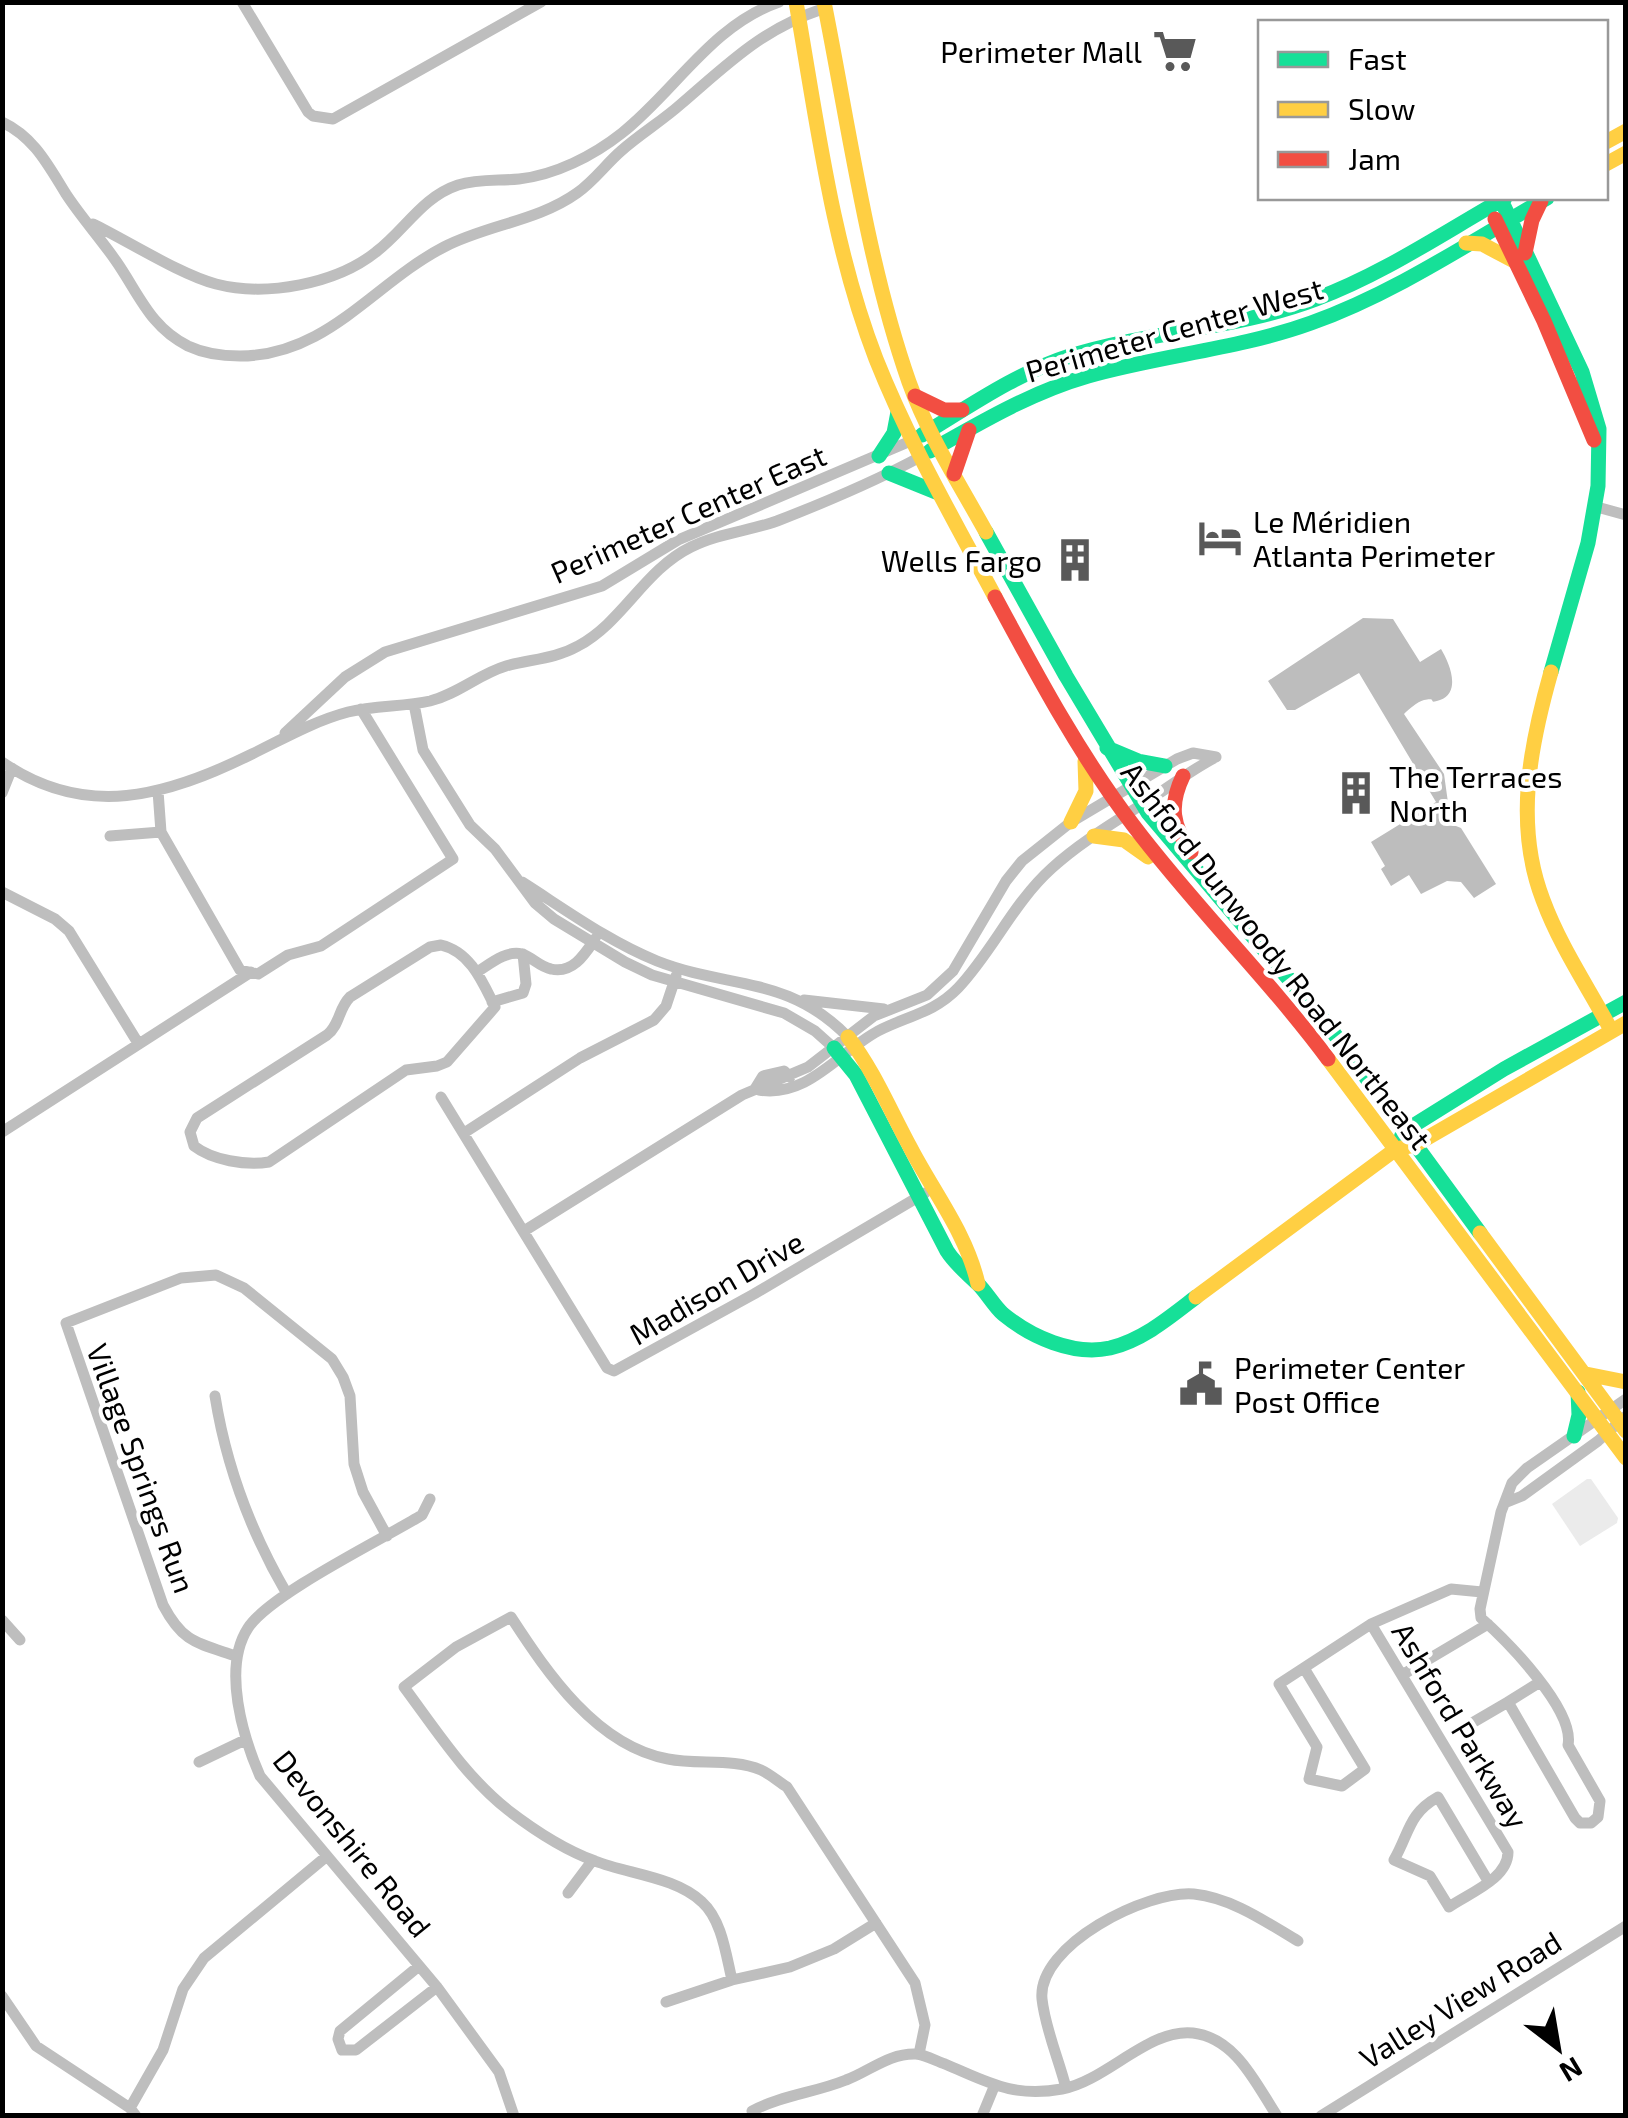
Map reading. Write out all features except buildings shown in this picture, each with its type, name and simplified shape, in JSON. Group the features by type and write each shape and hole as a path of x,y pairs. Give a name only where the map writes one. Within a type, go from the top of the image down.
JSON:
{"main road":[{"name":"Ashford Dunwoody Road Northeast","path":"824,5 878,268 914,396 929,430 1130,787 1203,882 1327,1024 1586,1374 1614,1422 1626,1458"},
{"name":"Ashford Dunwoody Road Northeast","path":"797,10 848,278 868,341 898,412 1046,693 1125,814 1188,896 1262,972 1578,1392 1614,1422"},
{"name":"Perimeter Center West","path":"922,456 1021,400 1055,386 1306,324 1397,283 1542,200"},
{"path":"1521,258 1532,220 1543,200"},
{"path":"1409,1139 1618,1026 1603,1014 1548,911 1536,880 1526,798 1538,726 1597,507 1597,447 1498,201"},
{"name":"Perimeter Center West","path":"913,440 1015,379 1053,362 1316,299 1498,201"},
{"path":"1466,243 1521,258"},
{"path":"1141,339 1146,361"},
{"path":"914,396 944,410 964,410"},
{"path":"880,456 894,433 898,412"},
{"path":"954,474 969,430"},
{"path":"889,473 923,484 941,496"},
{"path":"1107,748 1138,761 1165,766"},
{"path":"1071,822 1086,791 1088,768 1082,752"},
{"path":"1184,776 1174,792 1171,815 1175,830 1204,867 1203,882"},
{"path":"1094,836 1123,839 1140,848 1188,908 1210,929 1237,945"},
{"path":"845,1047 918,1198 959,1269 978,1284 1002,1313 1040,1338 1068,1347 1092,1349 1126,1343 1150,1331 1504,1070 1626,1002"},
{"path":"845,1047 873,1072 974,1258 978,1284"},
{"path":"1586,1374 1626,1382"},
{"path":"1574,1436 1578,1392"}],"street":[{"path":"242,2 308,112 322,118 346,113 542,2"},
{"path":"89,222 215,284 246,288 302,284 353,266 376,252 433,198 456,186 522,178 579,160 618,136 709,47 746,19 779,2"},
{"path":"2,122 20,130 32,142 144,309 170,335 189,347 212,354 266,355 301,344 341,323 447,245 563,202 678,108 739,52 797,10 824,5"},
{"path":"643,134 642,120 650,107"},
{"path":"618,136 643,134"},
{"name":"Perimeter Center East","path":"277,740 336,685 374,658 602,586 697,531 913,440"},
{"name":"Perimeter Center East","path":"5,768 40,784 84,796 118,798 158,791 233,763 326,719 450,694 499,668 550,658 596,635 637,590 691,547 790,515 922,456"},
{"path":"790,515 793,501 818,480"},
{"path":"1597,507 1626,515"},
{"path":"637,590 642,576 697,531"},
{"path":"414,704 418,736 426,756 470,825 495,849 541,908 625,962 673,982 778,1010 845,1047"},
{"path":"158,791 161,832 240,970 258,974 288,955 322,946 453,860 360,710"},
{"path":"524,1231 754,1089 790,1077 845,1047 942,1003 964,982 1028,893 1052,868 1125,814 1216,757 1188,754 1071,822 1010,874 944,982 916,1002 874,1016 845,1047 795,1087 774,1092 754,1089"},
{"path":"2,792 5,768"},
{"path":"110,836 161,832"},
{"path":"518,880 599,931 653,959 760,985 796,999 825,1016 845,1047"},
{"path":"2,892 55,919 68,931 138,1043"},
{"path":"477,972 505,956 522,954 550,970 562,969 582,958 599,931"},
{"path":"430,947 453,948 477,972 495,1007 447,1062 406,1070 268,1162 257,1164 212,1156 198,1150 191,1141 190,1127 197,1118 327,1035 335,1028 341,1008 350,998 430,947"},
{"path":"492,1002 522,992 526,984 522,954"},
{"path":"464,1133 580,1058 660,1014 679,967"},
{"path":"2,1132 251,972"},
{"path":"796,999 894,1010"},
{"name":"Madison Drive","path":"440,1098 607,1368 614,1370 707,1321 933,1188"},
{"name":"Village Springs Run","path":"236,1656 198,1644 176,1630 162,1604 66,1323 181,1278 216,1275 244,1288 332,1359 343,1378 351,1410 354,1464 363,1492 388,1536"},
{"path":"215,1396 220,1427 251,1522 287,1594"},
{"path":"1506,1502 1522,1496 1614,1422 1626,1399"},
{"path":"1402,1675 1488,1624 1481,1618 1482,1592 1501,1512 1518,1475 1574,1436 1614,1422"},
{"path":"236,1656 248,1627 287,1594 422,1516 430,1499"},
{"name":"Ashford Parkway","path":"1304,1668 1371,1624 1452,1589 1482,1592"},
{"path":"732,1980 720,1931 705,1904 686,1890 592,1860 508,1810 460,1763 404,1687 456,1646 511,1617 584,1712 626,1744 664,1759 739,1764 762,1770 787,1787 915,1983 925,2025 919,2054"},
{"path":"2,1620 20,1640"},
{"name":"Ashford Parkway","path":"1371,1624 1508,1852 1506,1867 1488,1881 1449,1906 1430,1876 1394,1860 1419,1808 1438,1797 1488,1881"},
{"name":"Ashford Parkway","path":"1460,1730 1508,1702 1580,1824 1591,1823 1601,1810 1600,1800 1568,1745 1570,1733 1540,1682 1488,1624"},
{"name":"Devonshire Road","path":"236,1656 245,1740 260,1776 438,1987 499,2072 514,2116"},
{"path":"1304,1668 1365,1769 1342,1786 1309,1779 1317,1747 1279,1684 1304,1668"},
{"path":"1508,1702 1540,1682"},
{"path":"199,1762 245,1740"},
{"path":"2,1996 36,2046 133,2112 163,2050 184,1989 204,1958 328,1856"},
{"path":"568,1893 592,1860"},
{"path":"1066,2088 1042,1998 1046,1973 1060,1953 1086,1934 1144,1903 1193,1894 1244,1910 1298,1941"},
{"path":"666,2002 732,1980 790,1967 834,1949 876,1923"},
{"name":"Valley View Road","path":"1320,2116 1626,1926"},
{"path":"419,1966 340,2031 342,2050 356,2050 438,1987"},
{"path":"752,2111 771,2100 846,2080 894,2056 919,2054 994,2086 1032,2092 1066,2088 1166,2035 1194,2033 1220,2042 1240,2059 1277,2116"},
{"path":"982,2116 994,2086"}],"shaded area":[{"path":"1363,618 1393,619 1420,662 1441,649 1447,661 1452,684 1447,696 1434,702 1421,701 1404,714 1444,774 1451,824 1461,828 1496,884 1474,898 1461,882 1447,881 1421,894 1409,875 1391,886 1381,869 1385,866 1371,842 1436,802 1359,673 1295,710 1287,710 1268,681"},
{"path":"1591,1479 1618,1518 1617,1523 1580,1546 1552,1504"}],"traffic: fast":[{"path":"1501,200 1582,372 1599,429 1598,486 1588,543 1551,672"},
{"path":"922,435 1013,381 1070,356 1256,317 1341,289 1502,200"},
{"path":"930,451 1007,409 1067,383 1284,332 1342,311 1432,266 1544,200"},
{"path":"879,456 894,433 898,412"},
{"path":"889,473 936,492"},
{"path":"986,532 1148,813 1327,1024 1480,1233"},
{"path":"1107,748 1138,761 1165,766"},
{"path":"1400,1141 1403,1132 1504,1069 1626,1002"},
{"path":"834,1048 856,1075 947,1251 1014,1322 1053,1343 1096,1350 1145,1334 1196,1297"},
{"path":"1574,1436 1579,1415 1578,1392"}],"traffic: slow":[{"path":"796,2 827,182 861,316 903,420 995,597"},
{"path":"824,2 870,242 894,336 925,421 986,532"},
{"path":"1608,141 1626,131"},
{"path":"1608,163 1626,153"},
{"path":"1466,243 1482,244 1514,261"},
{"path":"1551,672 1528,786 1529,843 1534,872 1550,917 1611,1030"},
{"path":"1071,822 1086,791 1085,761"},
{"path":"1094,836 1124,840 1148,857"},
{"path":"1196,1297 1396,1149 1415,1145 1626,1023"},
{"path":"848,1037 957,1230 978,1284"},
{"path":"1328,1059 1626,1458"},
{"path":"1480,1233 1626,1431"},
{"path":"1586,1374 1626,1382"}],"traffic: jam":[{"path":"1525,253 1532,220 1541,201"},
{"path":"1495,219 1544,321 1594,440"},
{"path":"915,396 944,410 962,410"},
{"path":"954,474 969,430"},
{"path":"995,597 1060,714 1113,798 1156,855 1328,1059"},
{"path":"1183,776 1174,806 1180,833 1191,852"}],"place":[{"name":"Perimeter Mall","path":"1175,51"},
{"name":"Le Méridien Atlanta Perimeter","path":"1220,538"},
{"name":"Wells Fargo","path":"1075,560"},
{"name":"The Terraces North","path":"1356,793"},
{"name":"Perimeter Center Post Office","path":"1201,1384"}]}
